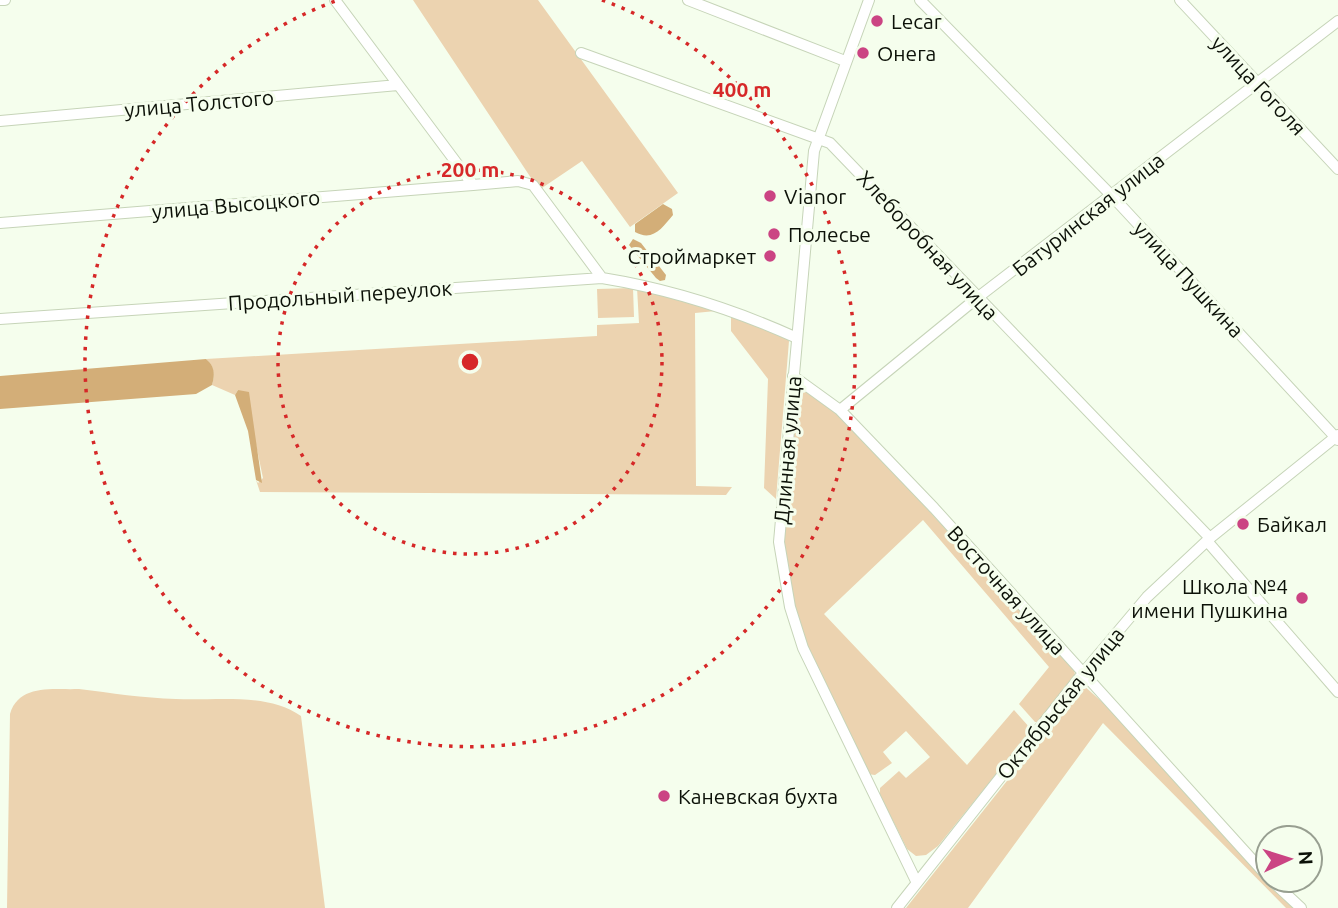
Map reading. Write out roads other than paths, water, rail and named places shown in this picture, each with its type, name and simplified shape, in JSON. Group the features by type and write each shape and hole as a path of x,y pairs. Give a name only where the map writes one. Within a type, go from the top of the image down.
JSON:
{"street":[{"path":"335,0 473,185"},
{"path":"688,0 845,61"},
{"name":"Длинная улица","path":"869,0 817,136 779,542 790,607 803,648 833,715 916,881"},
{"name":"улица Пушкина","path":"920,0 1112,196 1337,438"},
{"name":"улица Гоголя","path":"1180,0 1338,169"},
{"name":"Батуринская улица","path":"840,410 978,299 1257,85 1267,73 1338,21"},
{"name":"Хлеборобная улица","path":"581,53 794,132 817,136 837,148 1209,540 1338,692"},
{"name":"улица Толстого","path":"0,121 398,85"},
{"name":"улица Высоцкого","path":"0,223 518,181 533,185 601,278"},
{"name":"Продольный переулок","path":"0,319 601,278 673,291 748,317 797,338"},
{"name":"Восточная улица","path":"793,376 840,410 1254,860"},
{"name":"Октябрьская улица","path":"897,908 1083,673 1158,585 1209,540 1337,438"},
{"name":"Восточная улица","path":"1287,894 1301,908"}],"place":[{"name":"Lecar","path":"877,21"},
{"name":"Онега","path":"863,53"},
{"name":"Vianor","path":"770,196"},
{"name":"Полесье","path":"774,234"},
{"name":"Строймаркет","path":"770,256"},
{"name":"Байкал","path":"1243,524"},
{"name":"Школа №4 имени Пушкина","path":"1302,598"},
{"name":"Каневская бухта","path":"664,796"}]}
